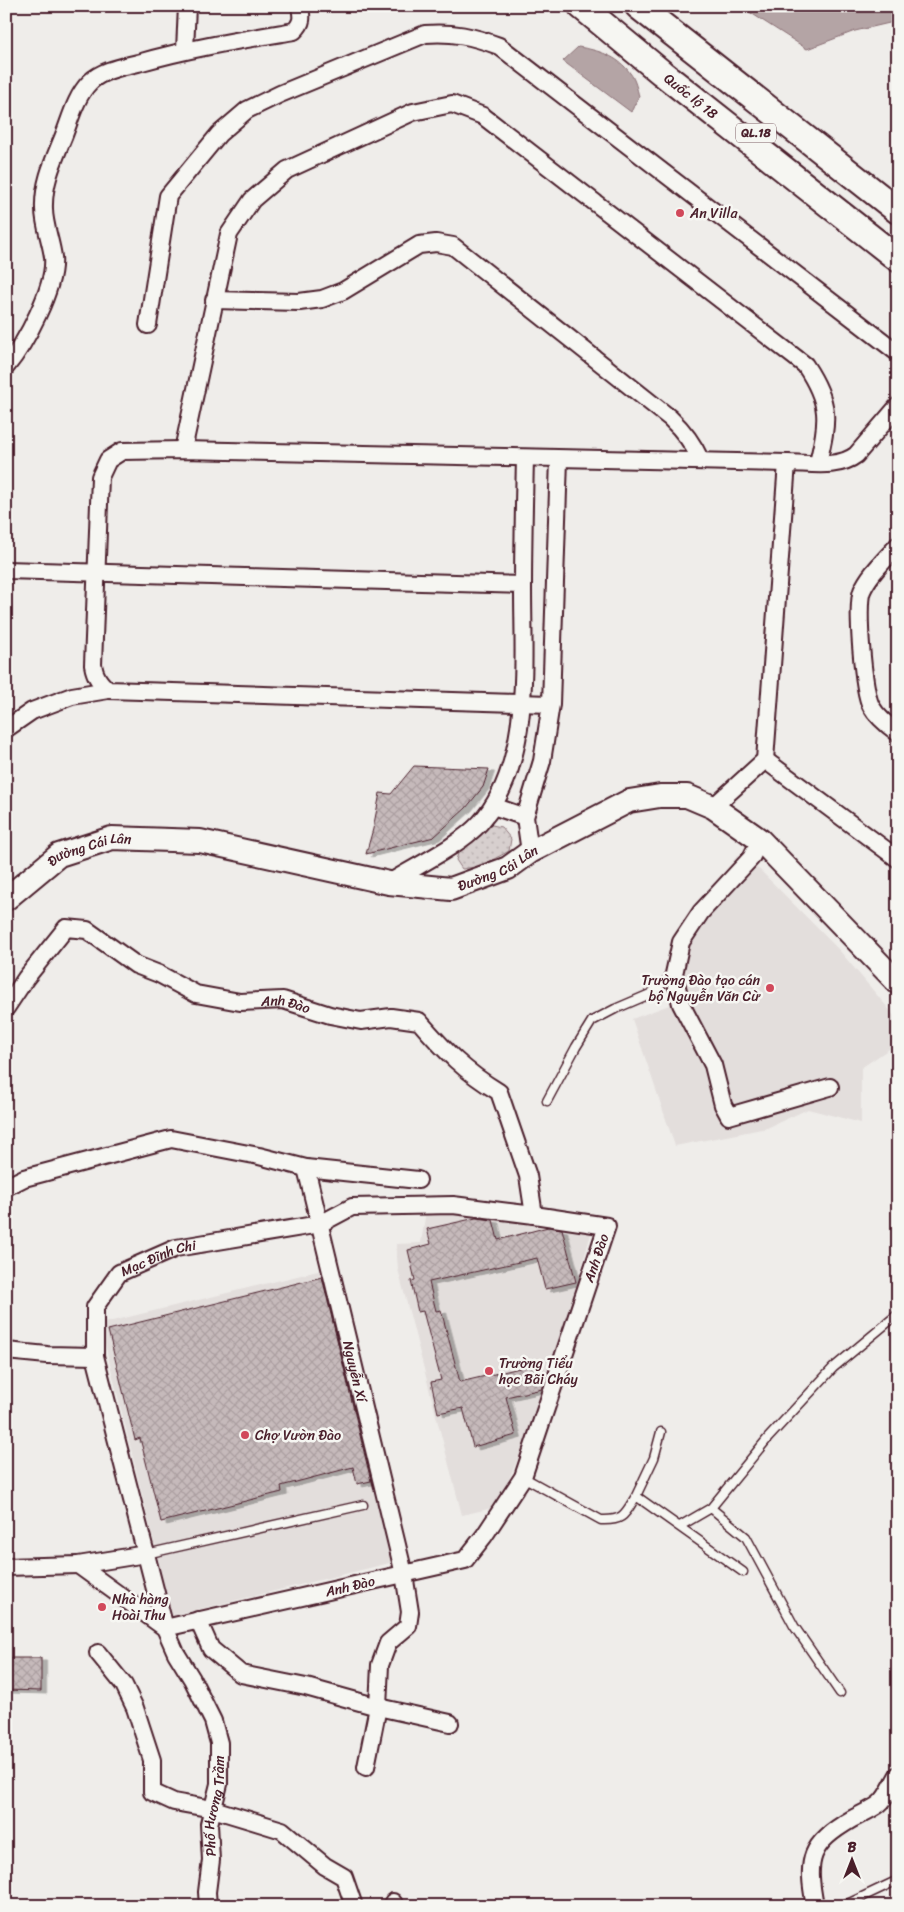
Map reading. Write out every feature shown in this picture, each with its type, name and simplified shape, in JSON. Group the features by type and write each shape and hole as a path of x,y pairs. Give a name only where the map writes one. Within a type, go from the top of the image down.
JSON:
{"main road":[{"name":"Quốc lộ 18","path":"581,6 665,68 840,207 898,259"},
{"name":"Quốc lộ 18","path":"600,6 665,68"},
{"name":"QL.18","path":"638,6 689,39 863,178 898,211"},
{"name":"QL.18","path":"656,6 689,39"},
{"name":"QL.18","path":"863,178 898,198"},
{"name":"Quốc lộ 18","path":"840,207 898,246"},
{"name":"Đường Cái Lân","path":"6,899 59,855 112,838 200,841 389,883 451,890 508,868 530,852 629,801 660,796 687,796 713,807 760,840 898,983"}],"street":[{"path":"184,50 187,6"},
{"path":"6,367 25,338 49,288 53,272 53,257 44,210 45,188 80,95 91,81 105,72 184,50 294,31 300,25 302,18 300,6"},
{"path":"148,325 168,196 219,134 247,110 280,94 425,34 447,33 473,37 498,46 898,353"},
{"path":"183,450 229,234 252,200 287,170 413,112 452,104 482,116 806,365 818,384 824,406 826,427 818,463"},
{"path":"214,300 299,302 322,299 342,291 419,245 436,243 453,246 684,430 694,444 701,461"},
{"path":"108,690 95,675 93,665 100,477 108,460 122,451 183,450 787,464 818,463 848,461 856,455 898,406"},
{"path":"389,883 465,838 481,822 493,806 510,768 523,704 525,458"},
{"path":"530,852 525,817 542,761 551,704 559,459"},
{"path":"713,807 765,760 787,464"},
{"path":"898,545 870,579 862,592 859,609 865,686 871,705 884,723 898,733"},
{"path":"6,570 523,585"},
{"path":"6,729 32,711 72,696 108,690 551,704"},
{"path":"765,760 898,859"},
{"path":"493,806 525,817"},
{"path":"760,840 751,858 701,912 682,942 674,974 682,1004 714,1064 723,1105 729,1116 830,1087"},
{"name":"Anh Đào","path":"6,1008 26,978 66,928 87,930 136,965 159,974 196,994 240,1002 283,1000 330,1016 361,1021 391,1017 419,1021 446,1052 474,1077 500,1092 528,1176 534,1215 607,1226 522,1477 484,1536 465,1560 165,1628"},
{"path":"6,1187 24,1178 171,1139 259,1156 306,1168 418,1180"},
{"name":"Nguyễn Xí","path":"306,1168 404,1574 410,1612 408,1626 388,1643 380,1665 378,1708"},
{"name":"Mạc Đĩnh Chi","path":"165,1628 95,1356 95,1307 119,1273 176,1248 320,1224 352,1207 453,1205 534,1215"},
{"path":"6,1338 14,1351 47,1355 95,1356"},
{"path":"6,1567 78,1565 146,1554"},
{"path":"78,1565 165,1628"},
{"path":"198,1620 210,1649 241,1674 306,1687 378,1708 450,1723"},
{"name":"Phố Hương Trầm","path":"165,1628 176,1653 192,1679 213,1721 219,1743 219,1784 209,1824 208,1906"},
{"path":"98,1653 124,1685 135,1708 152,1760 152,1792 174,1802 213,1809 282,1830 324,1866 344,1877 354,1906"},
{"path":"366,1766 378,1708"},
{"path":"815,1906 810,1878 811,1860 822,1841 849,1821 881,1803 898,1774"}],"lane":[{"path":"547,1101 592,1021 650,994 674,974"},
{"path":"680,1526 711,1508 768,1438 833,1368 898,1314"},
{"path":"522,1477 601,1520 615,1520 624,1516 636,1496 654,1458 661,1432"},
{"path":"636,1496 743,1572"},
{"path":"146,1554 363,1505"},
{"path":"711,1508 746,1536 794,1626 840,1693"},
{"path":"843,1906 898,1880"}],"shaded area":[{"path":"740,6 898,6 898,21 855,31 807,49"},
{"path":"578,47 593,50 614,58 630,73 635,81 639,96 631,112 563,61"},
{"path":"492,825 501,827 511,839 509,851 481,866 462,869 456,860 460,847"},
{"name":"Trường Đào tạo cán bộ Nguyễn Văn Cừ","path":"737,856 760,870 839,950 898,1020 898,1043 861,1068 861,1123 808,1109 767,1128 675,1146 632,1019 672,1004 664,972 676,937"},
{"name":"Trường Tiểu học Bãi Cháy","path":"426,1211 451,1211 592,1230 547,1391 497,1507 462,1515 398,1269 396,1244 421,1243"},
{"name":"Chợ Vườn Đào","path":"322,1270 394,1562 172,1616 100,1324"}],"building":[{"path":"414,766 489,769 483,787 466,808 434,837 366,854 380,793 391,794"},
{"path":"476,1218 493,1220 498,1240 548,1227 562,1229 576,1282 545,1289 537,1258 429,1282 436,1311 441,1310 460,1382 537,1364 542,1389 506,1397 516,1435 473,1447 463,1408 438,1413 431,1382 441,1380 423,1311 418,1312 411,1281 415,1280 408,1250 431,1244 427,1229"},
{"name":"Chợ Vườn Đào","path":"322,1277 371,1481 357,1484 353,1467 281,1486 282,1492 161,1522 140,1438 135,1440 108,1330"},
{"path":"6,1658 41,1658 41,1691 6,1690"}],"place":[{"name":"An Villa","path":"680,213"},
{"name":"Trường Đào tạo cán bộ Nguyễn Văn Cừ","path":"770,988"},
{"name":"Trường Tiểu học Bãi Cháy","path":"489,1371"},
{"name":"Chợ Vườn Đào","path":"245,1435"},
{"name":"Nhà hàng Hoài Thu","path":"102,1607"}]}
